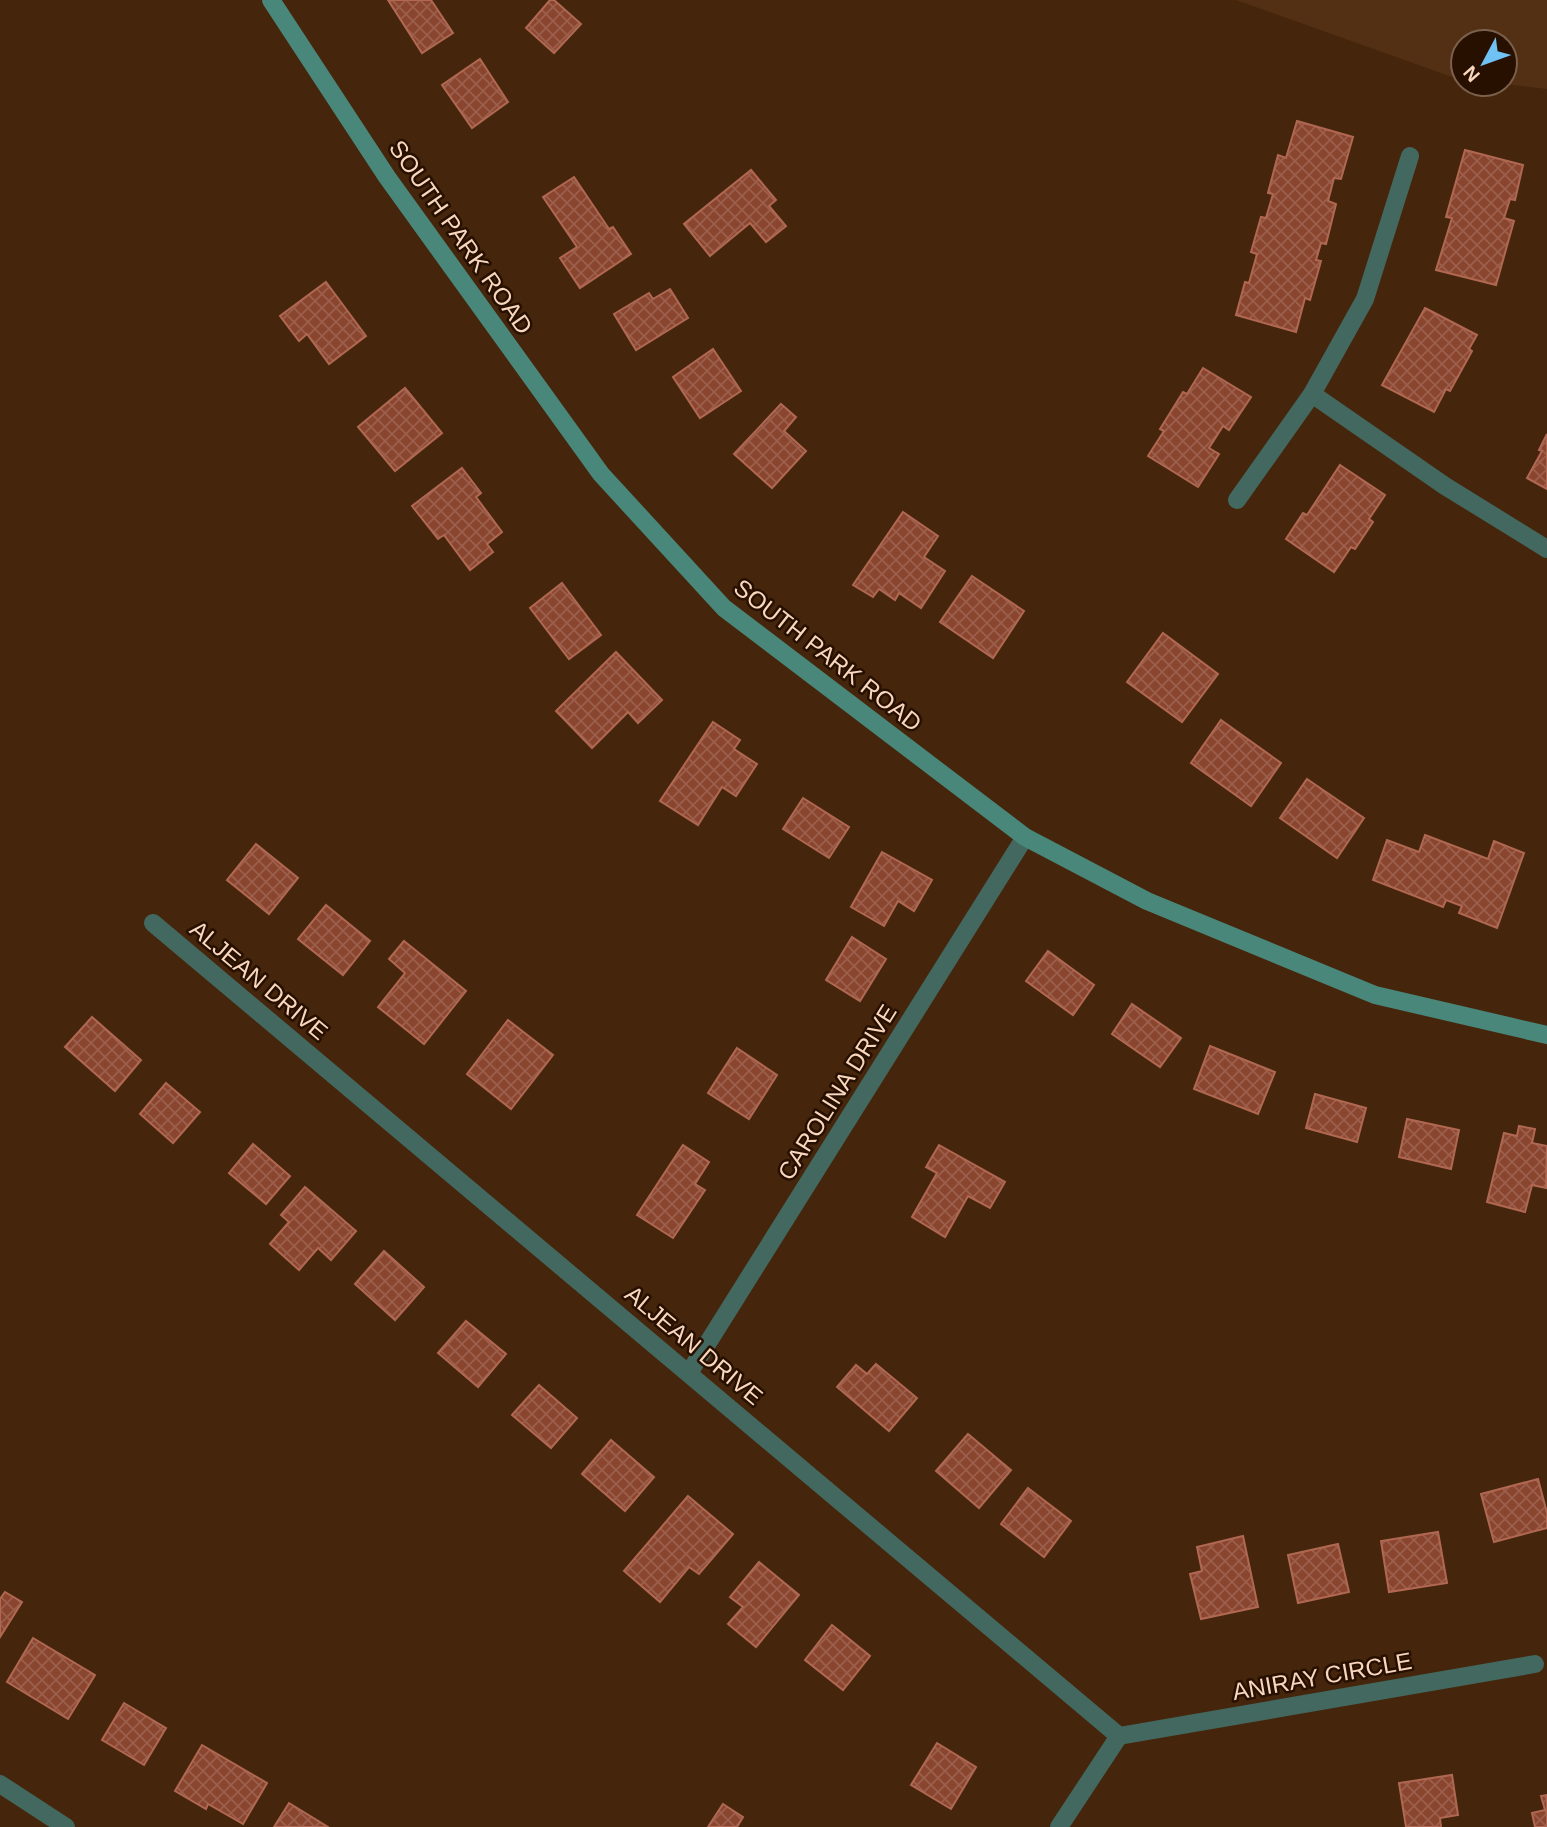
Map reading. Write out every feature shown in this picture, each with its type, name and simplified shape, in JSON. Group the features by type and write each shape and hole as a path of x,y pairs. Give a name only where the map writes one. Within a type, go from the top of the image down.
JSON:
{"main road":[{"name":"SOUTH PARK ROAD","path":"271,0 387,177 601,474 724,608 1026,837 1147,901 1374,995 1547,1035"}],"street":[{"path":"1237,500 1312,394 1366,299 1410,156"},
{"path":"1312,394 1445,486 1547,549"},
{"name":"CAROLINA DRIVE","path":"690,1373 1026,837"},
{"name":"ALJEAN DRIVE","path":"153,923 1119,1736"},
{"name":"ANIRAY CIRCLE","path":"1119,1736 1535,1664"},
{"path":"1059,1827 1119,1736"},
{"path":"0,1784 66,1827"}],"shaded area":[{"path":"1236,0 1547,0 1547,89 1519,86 1519,28 1449,28 1449,76"}],"building":[{"path":"388,0 431,0 453,33 422,53"},
{"path":"550,0 554,0 581,24 554,53 526,28"},
{"path":"480,59 508,102 472,128 442,85"},
{"path":"1297,121 1353,137 1341,179 1334,178 1328,201 1336,204 1326,244 1321,243 1316,260 1321,261 1310,300 1305,298 1296,332 1236,315 1245,282 1249,283 1257,254 1251,252 1261,217 1266,218 1273,194 1268,193 1278,155 1286,158"},
{"path":"1465,150 1523,165 1515,200 1510,199 1504,218 1514,221 1496,285 1436,270 1452,218 1446,217"},
{"path":"751,170 776,200 769,206 786,226 766,242 750,223 710,256 684,224"},
{"path":"574,177 609,229 613,227 631,254 580,288 560,258 577,247 543,197"},
{"path":"326,282 366,336 329,364 307,334 299,341 280,316"},
{"path":"670,289 688,318 636,350 614,314 649,293 653,299"},
{"path":"1425,308 1477,335 1469,349 1472,351 1450,391 1446,389 1434,412 1382,385"},
{"path":"713,349 741,391 700,418 673,377"},
{"path":"1203,368 1251,397 1229,430 1223,426 1209,448 1219,454 1198,487 1148,456 1164,431 1160,429 1183,392 1187,394"},
{"path":"405,388 442,433 395,471 358,427"},
{"path":"781,404 796,417 784,431 806,451 772,488 734,454"},
{"path":"1547,434 1547,489 1527,478 1542,451 1539,450"},
{"path":"1340,465 1385,495 1369,519 1373,522 1355,549 1351,547 1334,572 1286,539 1303,513 1307,515"},
{"path":"462,468 481,493 476,497 502,532 487,544 493,552 470,570 444,535 438,539 412,506"},
{"path":"903,512 938,536 924,557 945,571 921,608 899,593 895,600 879,589 873,597 853,585"},
{"path":"972,576 1024,611 993,658 940,622"},
{"path":"562,583 601,635 569,659 530,608"},
{"path":"1163,633 1218,674 1182,722 1127,682"},
{"path":"616,652 662,700 638,723 628,712 592,748 556,711"},
{"path":"1221,720 1281,763 1251,806 1191,763"},
{"path":"713,722 740,740 734,749 757,764 736,796 722,787 698,825 660,801"},
{"path":"1307,779 1364,818 1337,858 1280,818"},
{"path":"803,798 849,827 829,858 783,829"},
{"path":"1425,835 1488,859 1494,841 1524,853 1497,928 1459,913 1462,906 1446,900 1443,907 1373,880 1387,840 1419,852"},
{"path":"256,844 298,878 269,914 227,880"},
{"path":"882,852 932,880 914,911 898,901 884,926 851,907"},
{"path":"326,905 370,941 343,975 298,939"},
{"path":"852,937 886,959 860,1001 826,980"},
{"path":"404,941 466,991 424,1044 378,1007 405,973 389,959"},
{"path":"1048,951 1094,985 1073,1015 1026,981"},
{"path":"1132,1004 1181,1038 1160,1067 1112,1034"},
{"path":"92,1017 141,1060 115,1091 65,1047"},
{"path":"508,1020 553,1055 511,1109 467,1074"},
{"path":"1210,1046 1275,1072 1258,1114 1194,1089"},
{"path":"737,1048 777,1075 749,1119 708,1093"},
{"path":"166,1083 200,1112 173,1143 140,1114"},
{"path":"1315,1094 1366,1108 1357,1142 1306,1128"},
{"path":"1407,1119 1459,1130 1451,1169 1399,1157"},
{"path":"1519,1126 1535,1129 1532,1143 1547,1146 1546,1188 1532,1185 1525,1212 1487,1202 1504,1133 1517,1136"},
{"path":"253,1144 290,1176 266,1204 229,1173"},
{"path":"683,1145 709,1162 695,1184 705,1190 673,1238 637,1215"},
{"path":"939,1145 1005,1182 990,1208 968,1196 945,1237 912,1217 937,1173 926,1167"},
{"path":"305,1187 356,1231 331,1260 318,1248 299,1270 270,1244 289,1222 281,1215"},
{"path":"384,1251 424,1287 395,1320 355,1284"},
{"path":"466,1321 506,1354 478,1387 438,1353"},
{"path":"876,1364 917,1398 889,1431 837,1387 856,1365 867,1374"},
{"path":"539,1385 577,1418 551,1448 512,1415"},
{"path":"968,1434 1011,1470 979,1508 936,1471"},
{"path":"611,1440 654,1477 625,1511 582,1474"},
{"path":"1538,1479 1547,1513 1547,1528 1494,1542 1481,1494"},
{"path":"1028,1488 1071,1521 1044,1557 1001,1524"},
{"path":"688,1496 733,1534 699,1574 689,1567 660,1602 624,1571"},
{"path":"1438,1532 1447,1583 1389,1592 1381,1541"},
{"path":"1243,1536 1258,1607 1201,1619 1190,1574 1202,1571 1197,1547"},
{"path":"1338,1544 1349,1592 1298,1603 1288,1555"},
{"path":"759,1562 799,1595 756,1647 728,1624 743,1607 730,1597"},
{"path":"5,1592 22,1602 0,1637 0,1599"},
{"path":"832,1625 870,1656 843,1690 805,1660"},
{"path":"33,1638 95,1675 68,1719 7,1682"},
{"path":"124,1703 166,1728 144,1765 102,1740"},
{"path":"937,1743 976,1767 951,1809 911,1785"},
{"path":"202,1745 267,1783 243,1824 208,1804 206,1809 175,1791"},
{"path":"1452,1775 1458,1815 1440,1818 1441,1827 1406,1827 1399,1783"},
{"path":"1547,1795 1547,1827 1535,1827 1532,1813 1545,1810 1541,1796"},
{"path":"289,1803 328,1827 274,1827"},
{"path":"723,1804 743,1817 737,1827 708,1827"}]}
